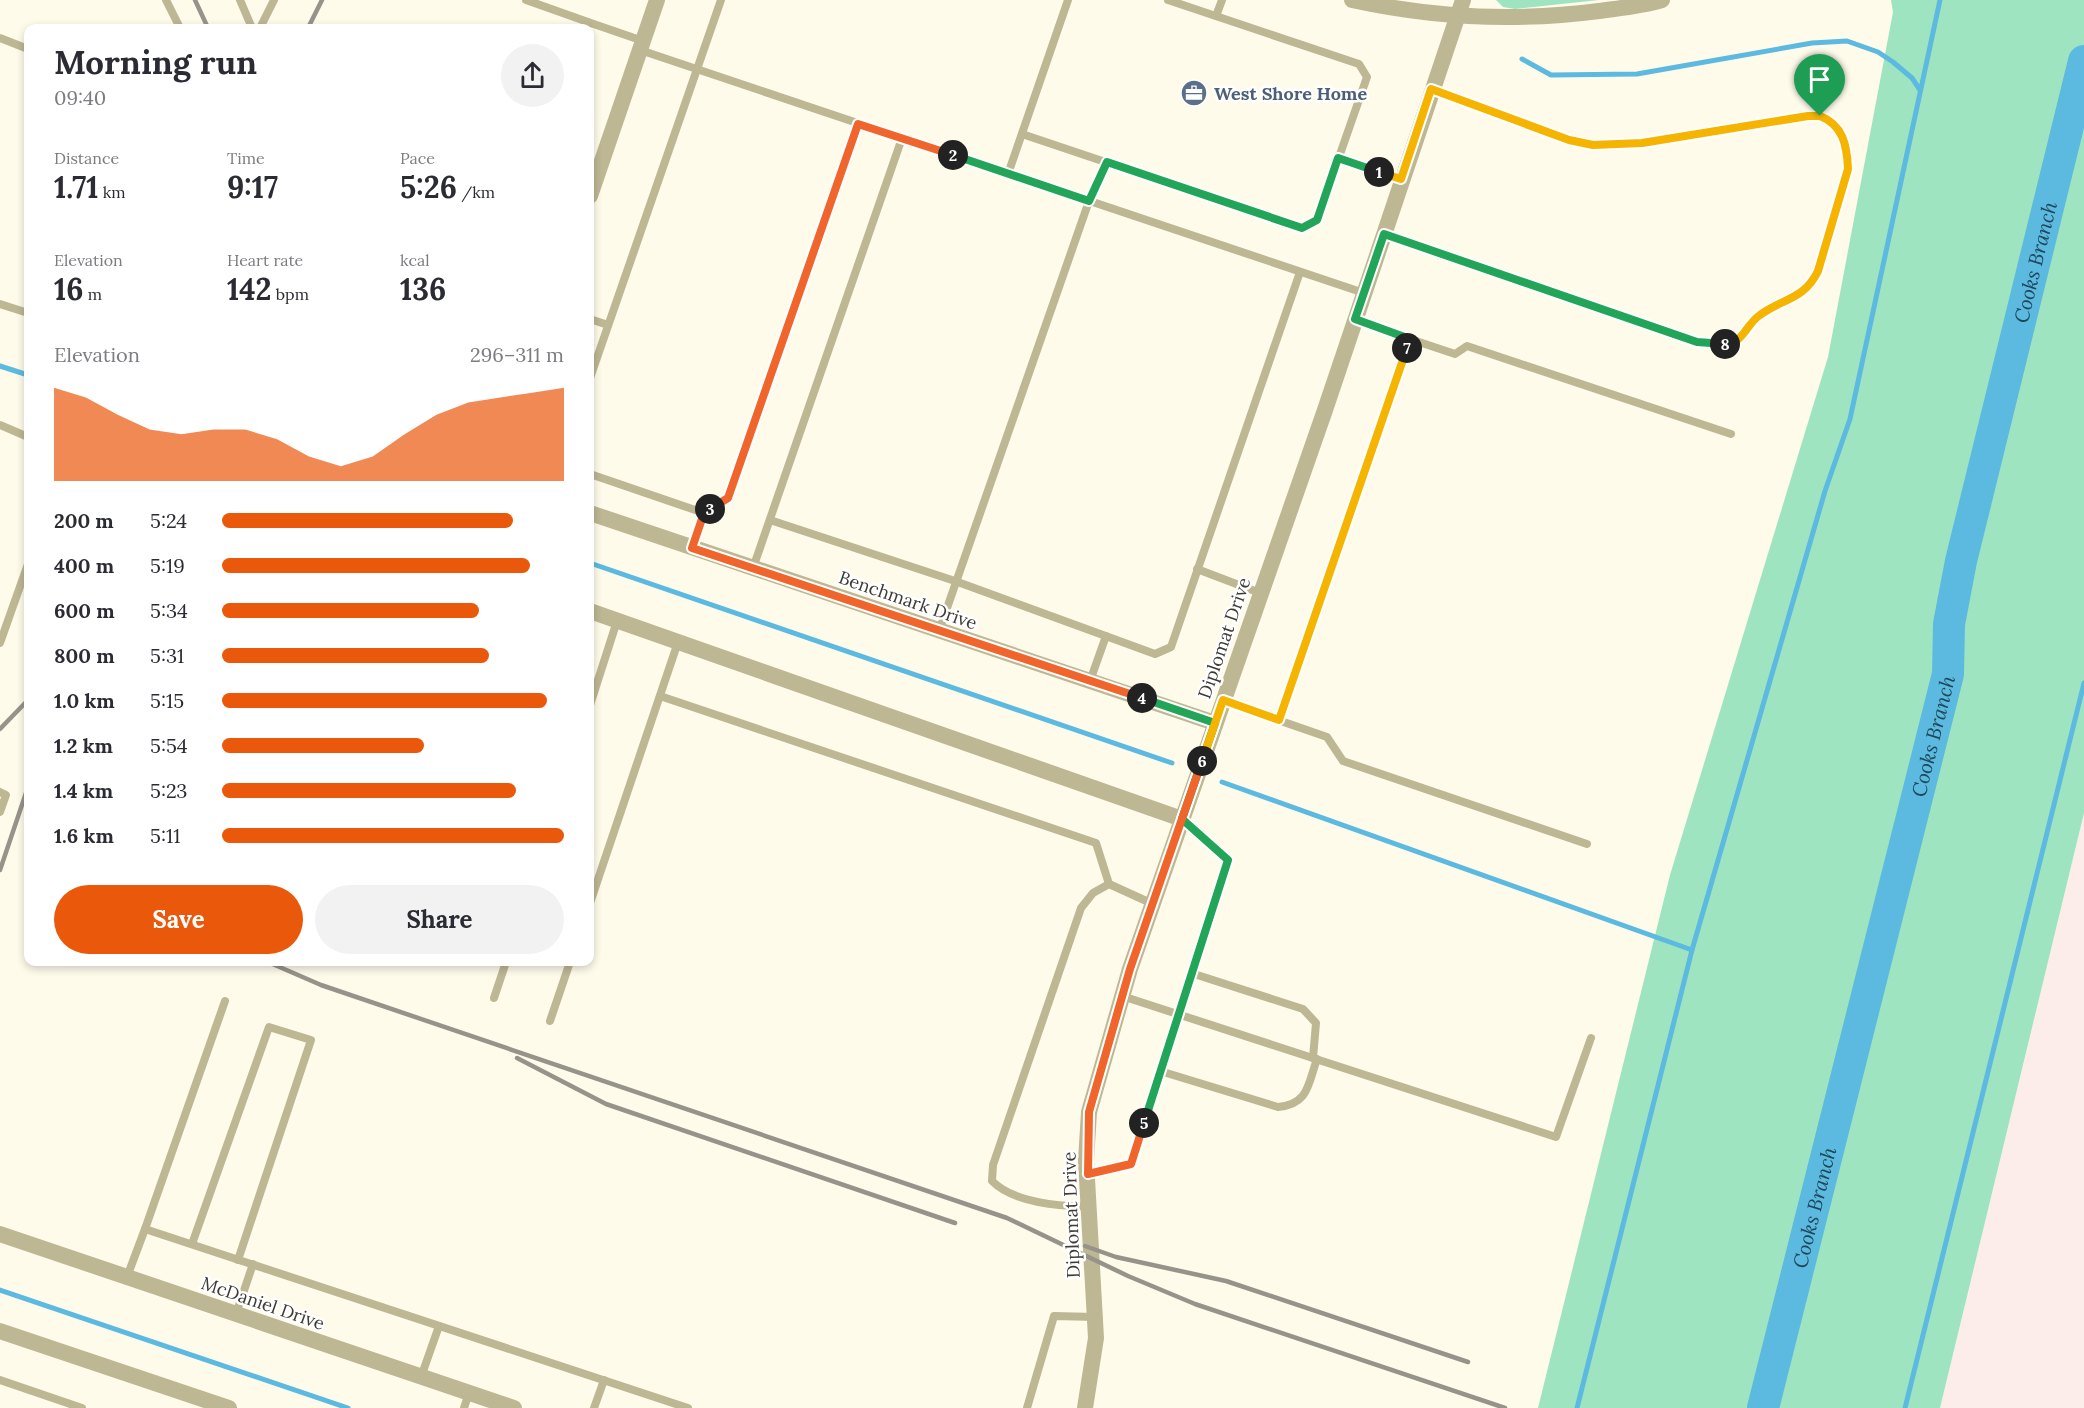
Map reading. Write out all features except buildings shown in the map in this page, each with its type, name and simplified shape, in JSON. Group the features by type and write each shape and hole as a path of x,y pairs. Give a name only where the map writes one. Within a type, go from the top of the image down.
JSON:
{"street":[{"path":"594,184 657,0"},
{"path":"1352,0 1457,16 1507,19 1576,14 1662,0"},
{"name":"Diplomat Drive","path":"1085,1408 1096,1338 1088,1174 1089,1112 1122,996 1152,904 1364,293 1462,0"},
{"name":"Benchmark Drive","path":"594,514 1215,723"},
{"path":"594,612 1182,819"},
{"name":"McDaniel Drive","path":"0,1234 421,1377 467,1401 514,1408"},
{"path":"0,1331 229,1408"}],"lane":[{"path":"166,0 178,24"},
{"path":"240,0 250,24"},
{"path":"262,24 274,0"},
{"path":"526,0 585,24"},
{"path":"594,366 721,0"},
{"path":"1008,174 1068,0"},
{"path":"1022,134 1302,228 1317,220 1367,76 1359,64 1168,0"},
{"path":"1216,16 1222,0"},
{"path":"594,28 697,70 1364,293"},
{"path":"0,38 24,48"},
{"path":"1384,234 1697,342 1729,345 1742,338 1757,316 1802,293 1812,284 1848,169 1848,152 1840,129 1832,121 1820,116 1642,143 1593,145 1569,140 1431,89"},
{"path":"692,548 704,513 728,498 858,124"},
{"path":"753,568 902,138"},
{"path":"1338,158 1401,179"},
{"path":"939,631 1089,201 1107,162"},
{"path":"770,520 955,581 1155,654 1171,646 1300,272"},
{"path":"0,304 24,313"},
{"path":"1355,319 1455,354 1467,346 1731,434"},
{"path":"594,320 608,325"},
{"path":"1279,720 1410,339"},
{"path":"0,425 24,435"},
{"path":"594,475 704,513"},
{"path":"1197,569 1260,593"},
{"path":"0,643 24,575"},
{"path":"594,693 617,621"},
{"path":"1090,681 1106,636"},
{"path":"594,891 678,642"},
{"path":"660,696 1096,843 1108,884 1152,904"},
{"path":"1223,700 1326,737 1343,761 1587,844"},
{"path":"0,792 6,795 0,812"},
{"path":"1088,1174 1131,1164 1228,860 1182,819"},
{"path":"1090,1206 1059,1207 1001,1190 992,1181 993,1166 1081,908 1093,892 1108,884"},
{"path":"494,998 505,966"},
{"path":"550,1021 569,966"},
{"path":"1160,1071 1278,1107 1292,1106 1304,1098 1315,1058 1316,1023 1303,1009 1191,973"},
{"path":"1122,996 1556,1137 1591,1038"},
{"path":"127,1277 225,1001"},
{"path":"192,1244 268,1027 300,1037 311,1041 238,1260"},
{"path":"145,1229 688,1408"},
{"path":"236,1314 253,1264"},
{"path":"1027,1408 1054,1316 1095,1317"},
{"path":"421,1377 439,1326"},
{"path":"0,1380 82,1408"},
{"path":"594,1408 603,1380"}],"shaded area":[{"path":"2084,813 2084,1408 1940,1408"}],"green space":[{"path":"1496,0 1599,0 1515,9 1503,7"},
{"path":"1891,0 2084,0 2084,813 1940,1408 1538,1408 1670,875 1828,357 1893,12"}],"waterway":[{"path":"1577,1408 1692,950 1825,491 1850,419 1940,0"},
{"path":"1522,59 1551,75 1637,74 1812,43 1847,41 1878,52 1893,62 1912,78 1920,90"},
{"name":"Cooks Branch","path":"1763,1408 1948,674 1949,624 1961,561 2084,61"},
{"path":"0,366 24,374"},
{"path":"594,564 1172,763"},
{"path":"1905,1408 2084,683"},
{"path":"1222,782 1692,950"},
{"path":"0,1290 348,1408"}],"railway":[{"path":"195,0 206,24"},
{"path":"310,24 322,0"},
{"path":"0,729 24,704"},
{"path":"0,870 24,799"},
{"path":"277,966 321,985 1007,1218 1128,1276 1195,1304 1505,1408"},
{"path":"517,1058 606,1104 955,1223"},
{"path":"1085,1246 1116,1257 1226,1281 1468,1362"}],"place":[{"name":"West Shore Home","path":"1194,93"}],"route":[{"path":"1820,116 1642,143 1593,145 1569,140 1431,89 1401,179 1338,158 1317,220 1302,228 1107,162 1089,201 858,124 728,498 704,513 692,548 1215,723 1182,819 1228,860 1131,1164 1088,1174 1086,1161 1089,1112 1122,996 1130,969 1182,819 1223,700 1279,720 1410,339 1355,319 1384,234 1697,342 1729,345 1742,338 1757,316 1802,293 1812,284 1818,271 1848,169 1848,152 1840,129 1832,121 1820,116"}]}
